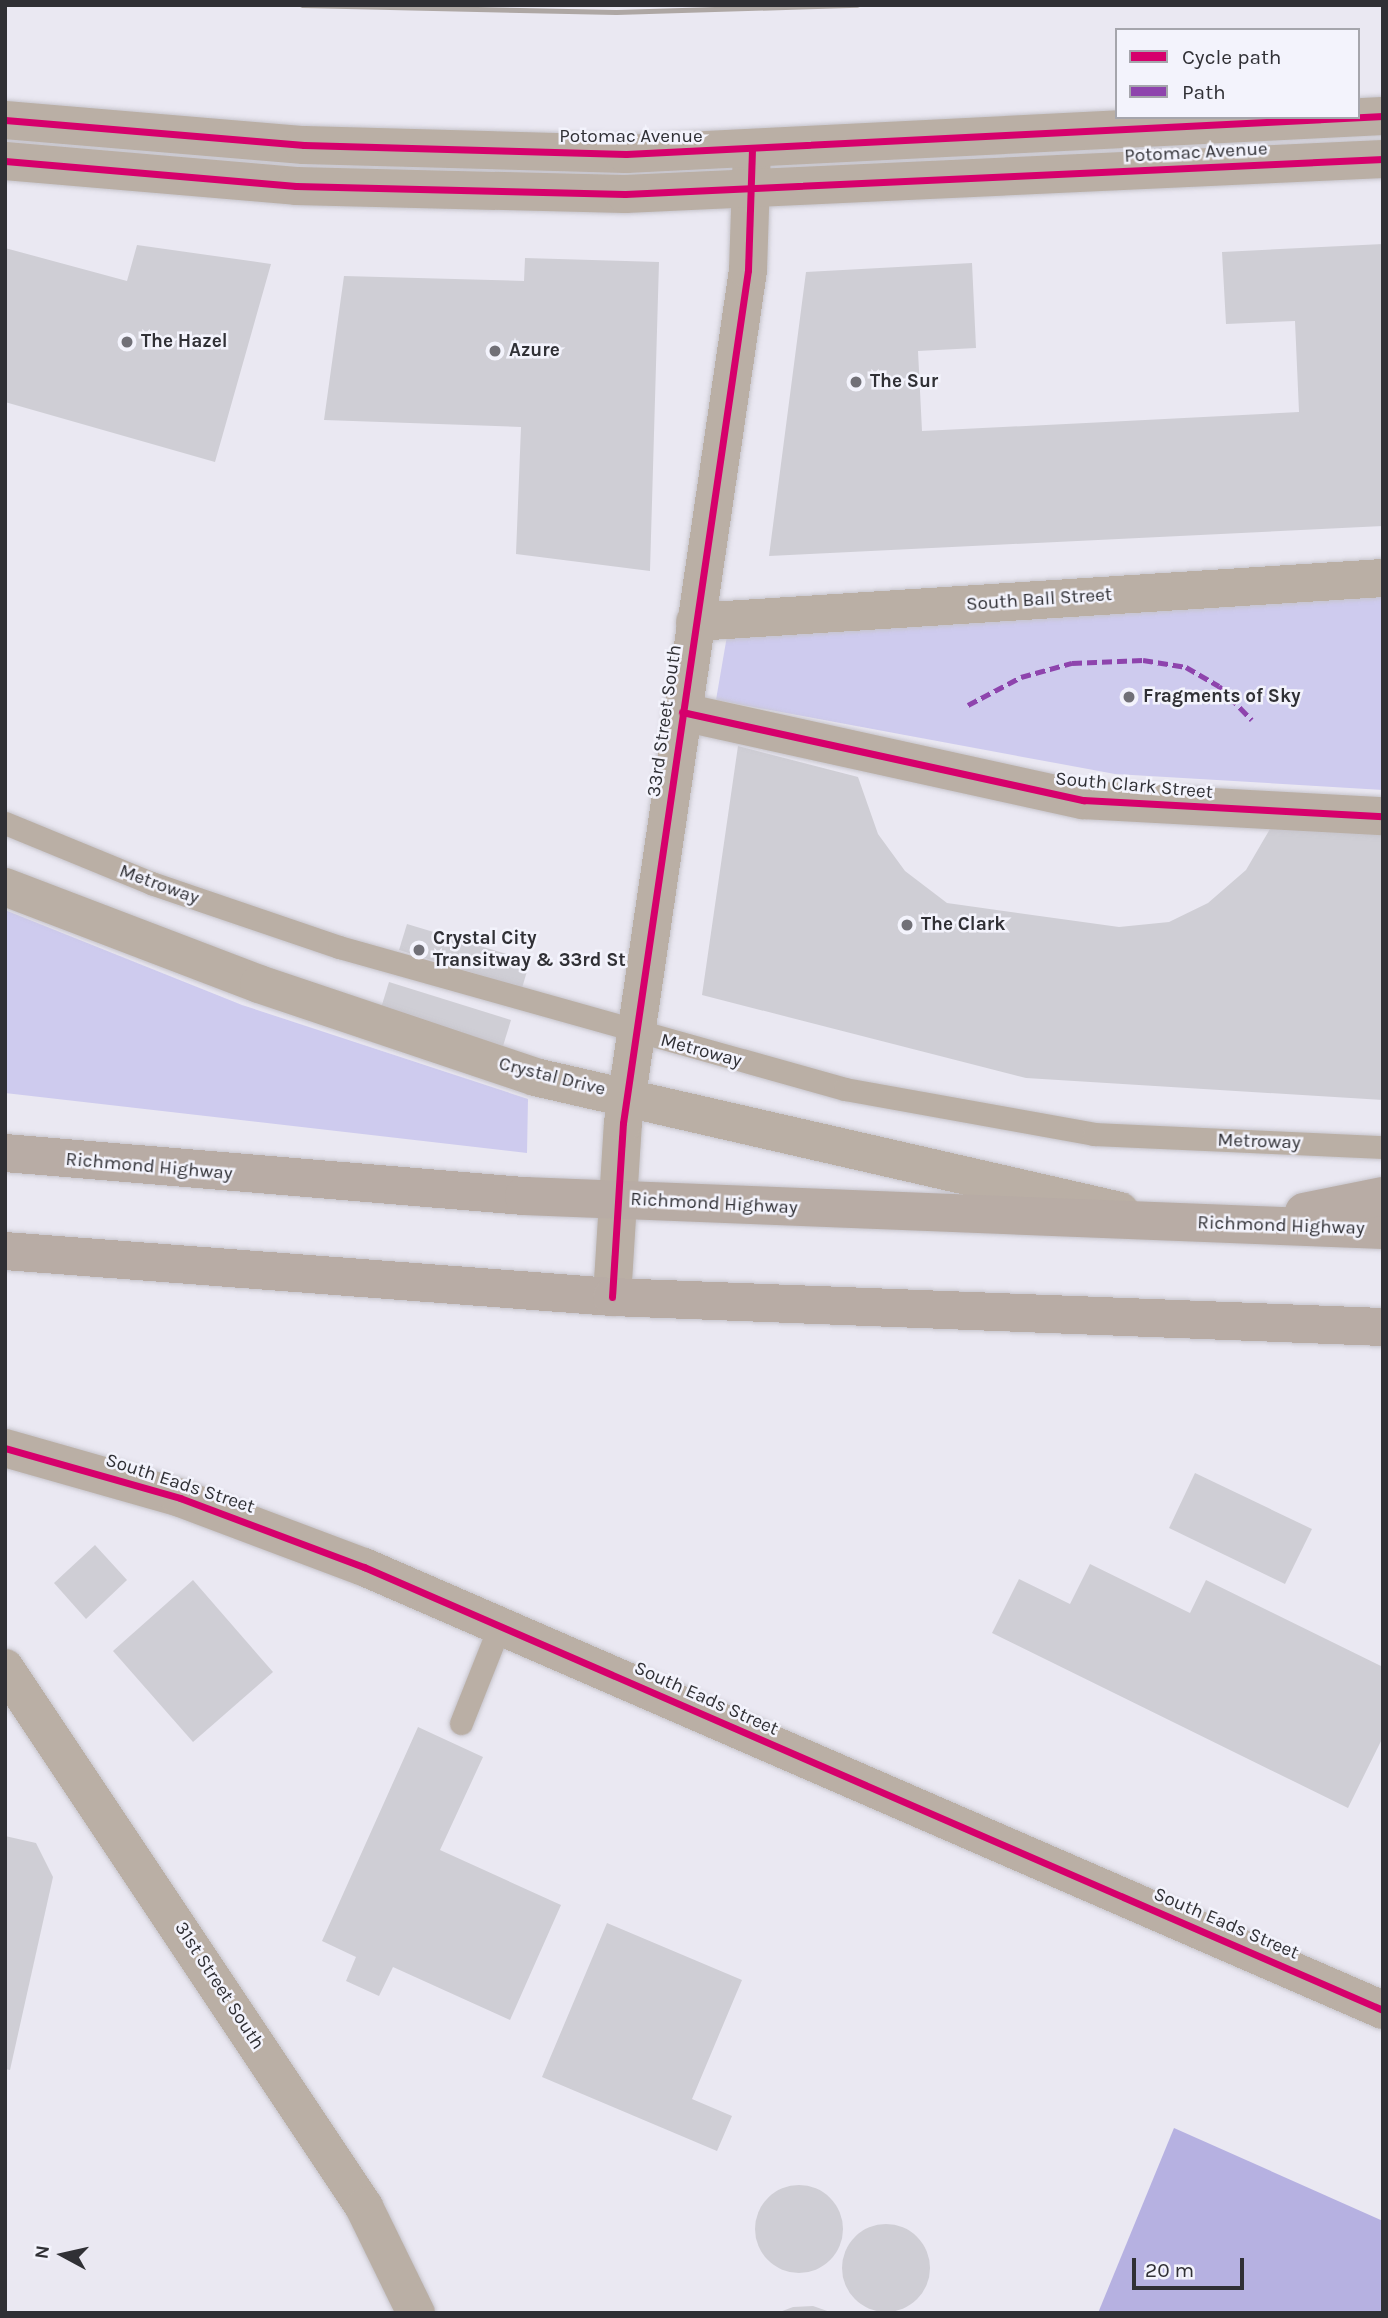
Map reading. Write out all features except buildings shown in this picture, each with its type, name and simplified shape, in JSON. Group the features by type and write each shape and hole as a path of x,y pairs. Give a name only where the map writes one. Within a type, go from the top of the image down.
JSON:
{"highway":[{"name":"Richmond Highway","path":"5,1153 616,1199 1383,1230"},
{"path":"1244,1224 1383,1196"},
{"path":"5,1251 612,1297 1383,1327"}],"street":[{"name":"Potomac Avenue","path":"1360,117 1383,116"},
{"name":"Potomac Avenue","path":"5,120 304,145 626,154 752,151 1329,119"},
{"name":"33rd Street South","path":"612,1297 616,1199 627,1094 748,270 753,193 752,151"},
{"name":"Potomac Avenue","path":"5,161 296,186 753,193 1383,159"},
{"name":"South Ball Street","path":"695,622 1383,578"},
{"name":"South Clark Street","path":"682,712 1083,800 1383,816"},
{"name":"Crystal Drive","path":"5,887 383,1027 535,1077 627,1094 1157,1220"},
{"name":"South Eads Street","path":"5,1448 192,1502 500,1625 1383,2010"},
{"name":"31st Street South","path":"5,1668 364,2207 416,2313"}],"lane":[{"name":"Metroway","path":"5,823 151,883 327,943 636,1034 858,1092 1031,1127 1383,1147"},
{"path":"461,1723 500,1625"}],"shaded area":[{"path":"1383,595 1383,790 1115,774 716,700 728,630"},
{"path":"5,910 242,1005 528,1099 527,1153 5,1093"},
{"path":"1174,2128 1383,2221 1383,2313 1098,2313"}],"railway":[{"path":"302,5 616,12 857,5"}],"marked path":[{"path":"968,705 1021,677 1072,663 1143,660 1186,667 1219,686 1252,720"}],"cycle path":[{"path":"1360,117 1383,116"},
{"path":"5,120 304,145 626,154 1323,119"},
{"path":"612,1297 623,1123 748,270 752,151"},
{"path":"5,161 296,186 625,194 1383,159"},
{"path":"682,712 1083,800 1383,816"},
{"path":"5,1448 180,1498 364,1567 1383,2010"}],"place":[{"name":"The Hazel","path":"127,342"},
{"name":"Azure","path":"495,351"},
{"name":"The Sur","path":"856,382"},
{"name":"Fragments of Sky","path":"1129,697"},
{"name":"The Clark","path":"907,925"},
{"name":"Crystal City Transitway & 33rd St","path":"419,950"}]}
